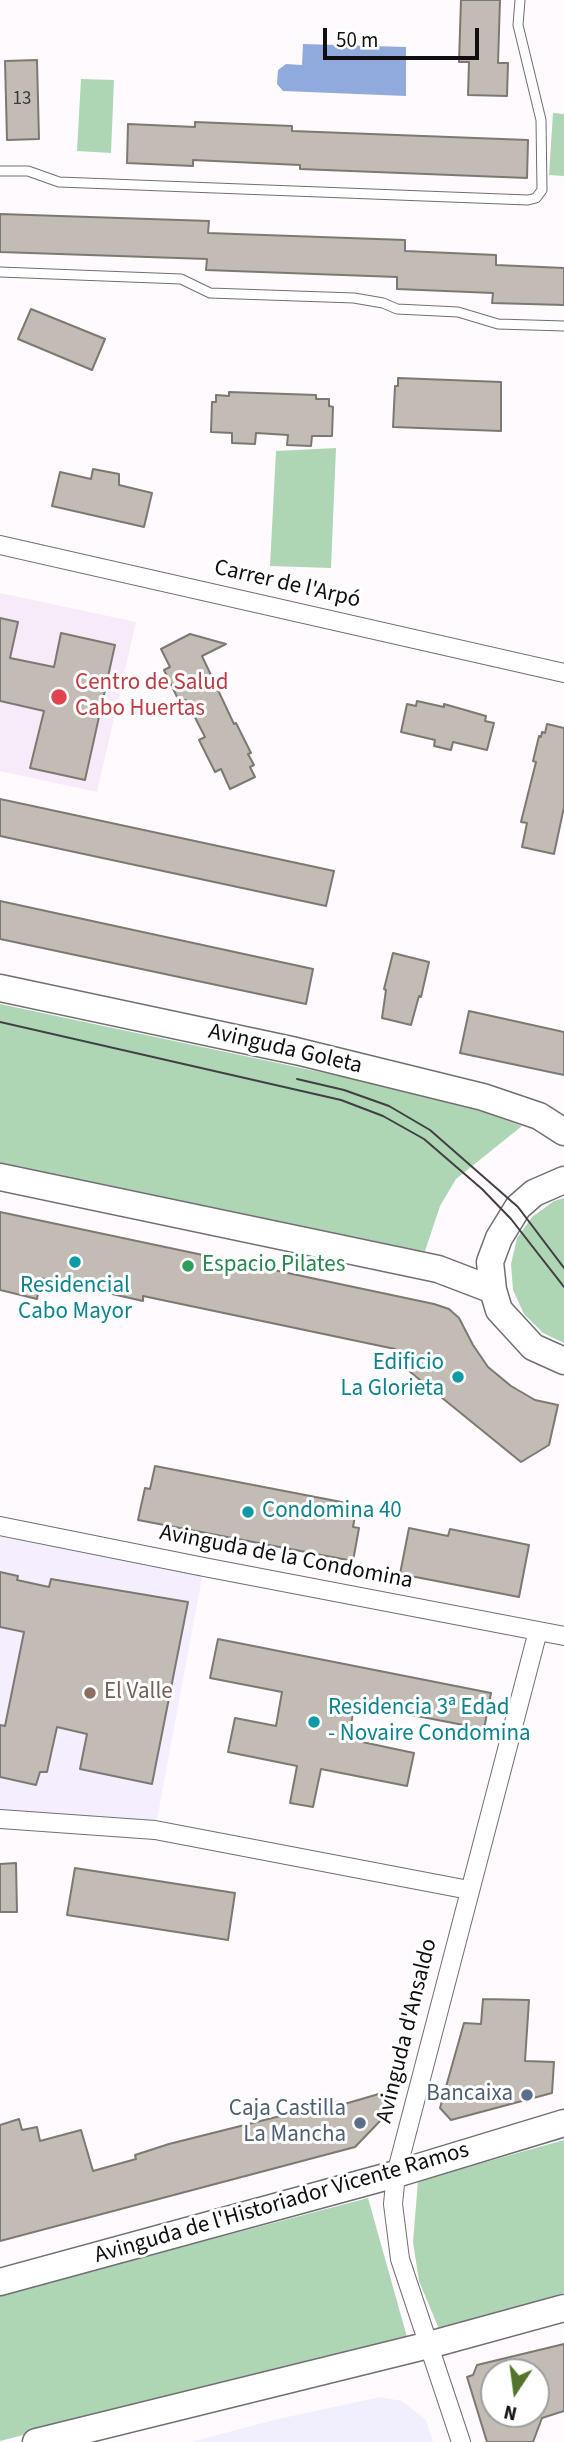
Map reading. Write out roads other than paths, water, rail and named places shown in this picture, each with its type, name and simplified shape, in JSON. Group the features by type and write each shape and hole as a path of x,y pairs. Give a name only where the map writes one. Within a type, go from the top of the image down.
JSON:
{"main road":[{"name":"Avinguda Goleta","path":"0,988 296,1051 482,1097 539,1116 564,1132"},
{"path":"0,1177 438,1269 493,1290"},
{"path":"564,1180 534,1193 518,1207 499,1238 490,1262 493,1290 499,1310 533,1347 564,1361"},
{"name":"Avinguda de l'Historiador Vicente Ramos","path":"0,2282 396,2174 564,2123"},
{"path":"36,2442 429,2345 564,2308"}],"street":[{"name":"Carrer de l'Arpó","path":"0,545 564,673"},
{"name":"Avinguda de la Condomina","path":"0,1526 564,1636"},
{"name":"Avinguda d'Ansaldo","path":"461,2442 400,2259 393,2204 396,2174 538,1630"},
{"path":"0,1819 155,1830 469,1890"}],"lane":[{"path":"0,170 28,171 59,182 501,199 536,198 542,190 541,120 517,25 520,0"},
{"path":"0,272 181,279 210,293 354,298 383,303 397,309 458,312 498,324 564,326"}],"water":[{"path":"303,44 406,47 406,96 283,91 277,84 278,70 286,64 302,65"}],"tram line":[{"path":"0,1022 341,1100 383,1116 424,1139 482,1189 511,1219 564,1287"},
{"path":"297,1079 344,1090 389,1106 430,1130 518,1207 564,1268"}],"place":[{"name":"Centro de Salud Cabo Huertas","path":"59,697"},
{"name":"Residencial Cabo Mayor","path":"75,1262"},
{"name":"Espacio Pilates","path":"188,1266"},
{"name":"Edificio La Glorieta","path":"458,1377"},
{"name":"Condomina 40","path":"248,1512"},
{"name":"El Valle","path":"90,1693"},
{"name":"Residencia 3ª Edad - Novaire Condomina","path":"314,1722"},
{"name":"Bancaixa","path":"527,2095"},
{"name":"Caja Castilla La Mancha","path":"360,2123"}]}
